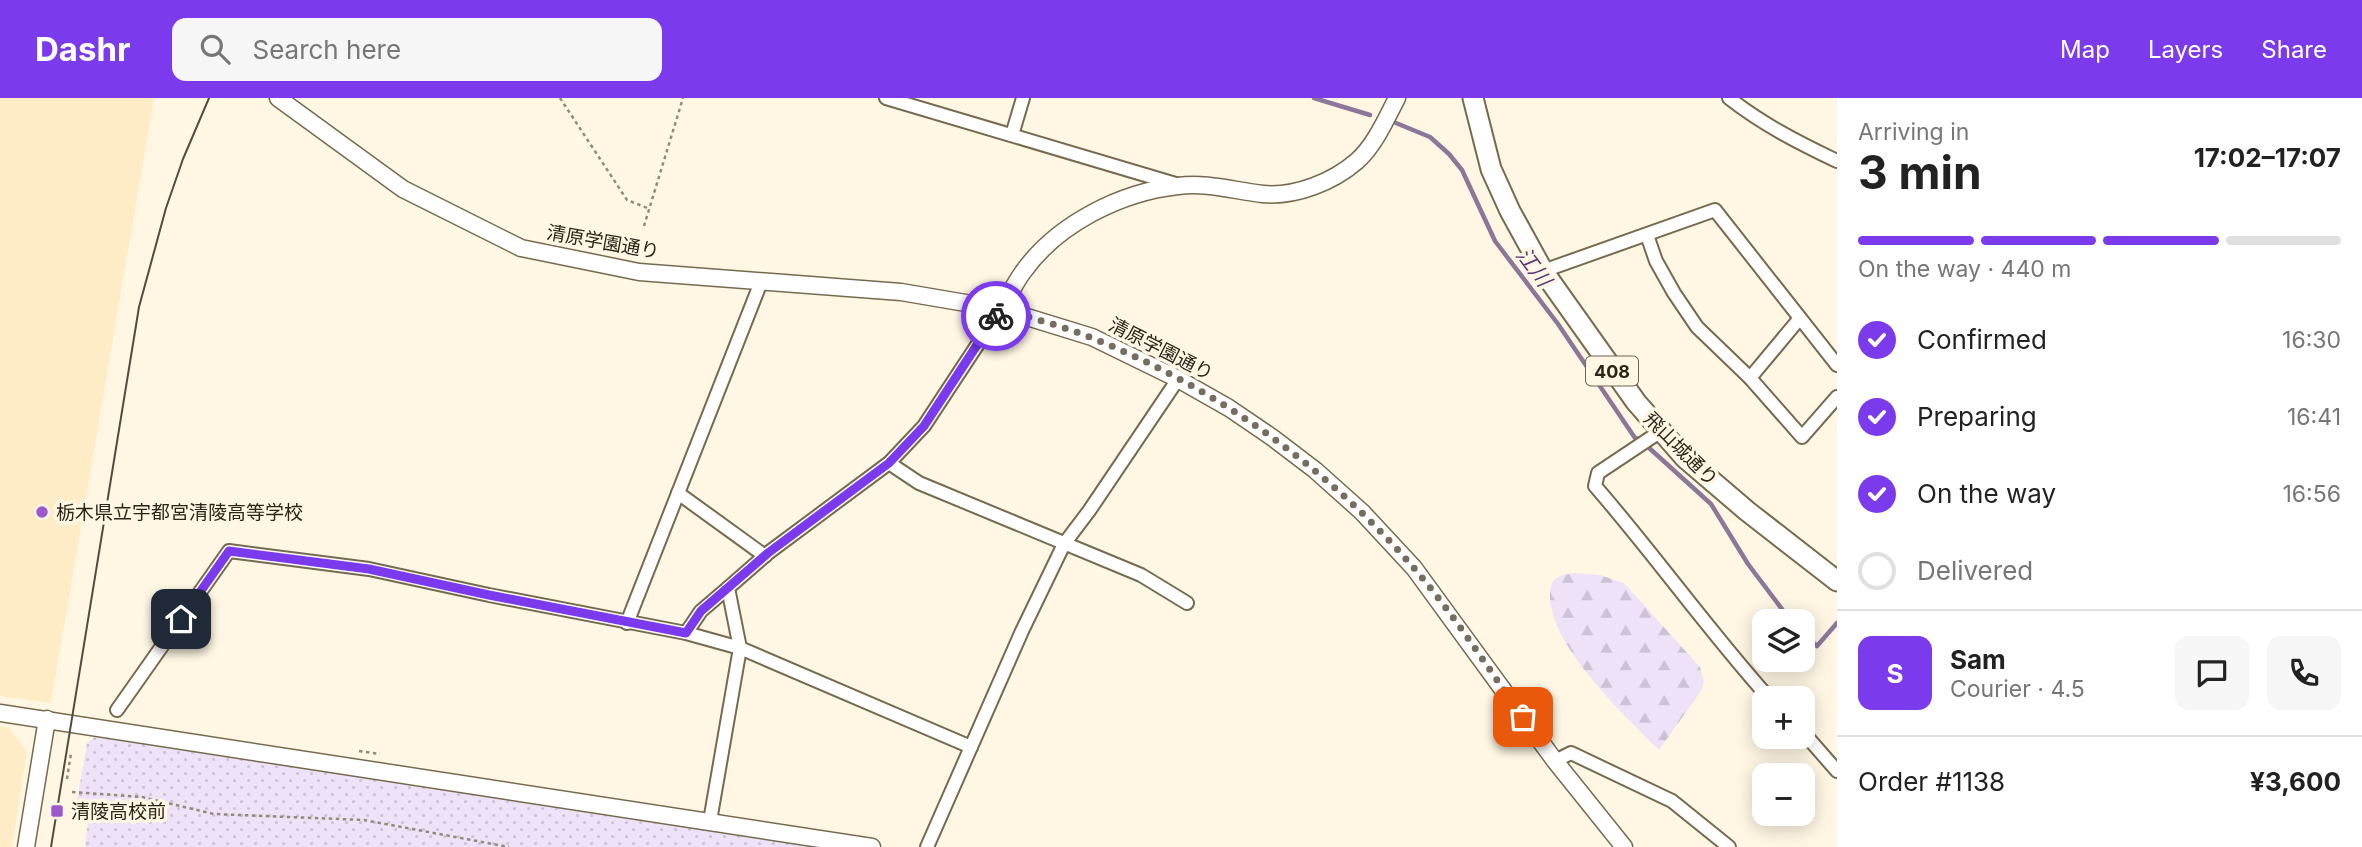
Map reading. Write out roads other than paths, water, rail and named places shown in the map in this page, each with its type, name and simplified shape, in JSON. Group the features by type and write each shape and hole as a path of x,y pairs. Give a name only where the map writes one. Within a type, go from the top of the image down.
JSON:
{"highway":[{"name":"飛山城通り","path":"1472,98 1491,169 1510,211 1543,271 1621,382 1685,458 1837,581"}],"street":[{"name":"清原学園通り","path":"278,98 403,190 521,248 639,272 901,292 1001,309 1092,337 1178,379 1229,408 1273,438 1315,470 1362,512 1414,568 1555,761 1621,846"},
{"path":"886,98 1179,186"},
{"path":"1012,135 1023,98"},
{"path":"686,633 701,611 765,556 889,463 924,426 1024,271 1051,243 1083,219 1113,203 1147,192 1179,186 1212,185 1266,195 1300,190 1331,179 1359,160 1379,132 1397,98"},
{"path":"1729,98 1752,116 1791,139 1837,161"},
{"path":"1543,271 1715,210 1837,365"},
{"path":"1647,234 1656,261 1697,327 1750,377 1802,437 1837,397"},
{"path":"627,622 761,282"},
{"path":"1750,377 1800,318"},
{"path":"927,847 1022,631 1064,544 1178,379"},
{"path":"1661,431 1598,473 1595,486 1758,686"},
{"path":"889,463 919,483 1141,575 1186,603"},
{"path":"678,494 765,556"},
{"path":"117,709 229,551 369,569 686,633 740,648 971,747"},
{"path":"710,821 740,648 729,588"},
{"path":"0,713 872,847"},
{"path":"26,847 47,719"},
{"path":"1815,746 1837,771"},
{"path":"1555,761 1571,753 1672,801 1729,847"}],"waterway":[{"name":"江川","path":"1314,98 1370,115"},
{"name":"江川","path":"1396,123 1430,137 1462,170 1495,241 1558,324 1635,438 1641,440"},
{"name":"江川","path":"1647,446 1711,504 1748,564 1782,609"},
{"name":"江川","path":"1815,644 1817,646 1837,623"}],"tram line":[{"path":"51,847 139,307 166,208 209,98"}],"place":[{"name":"栃木県立宇都宮清陵高等学校","path":"42,512"},
{"name":"清陵高校前","path":"57,811"}]}
